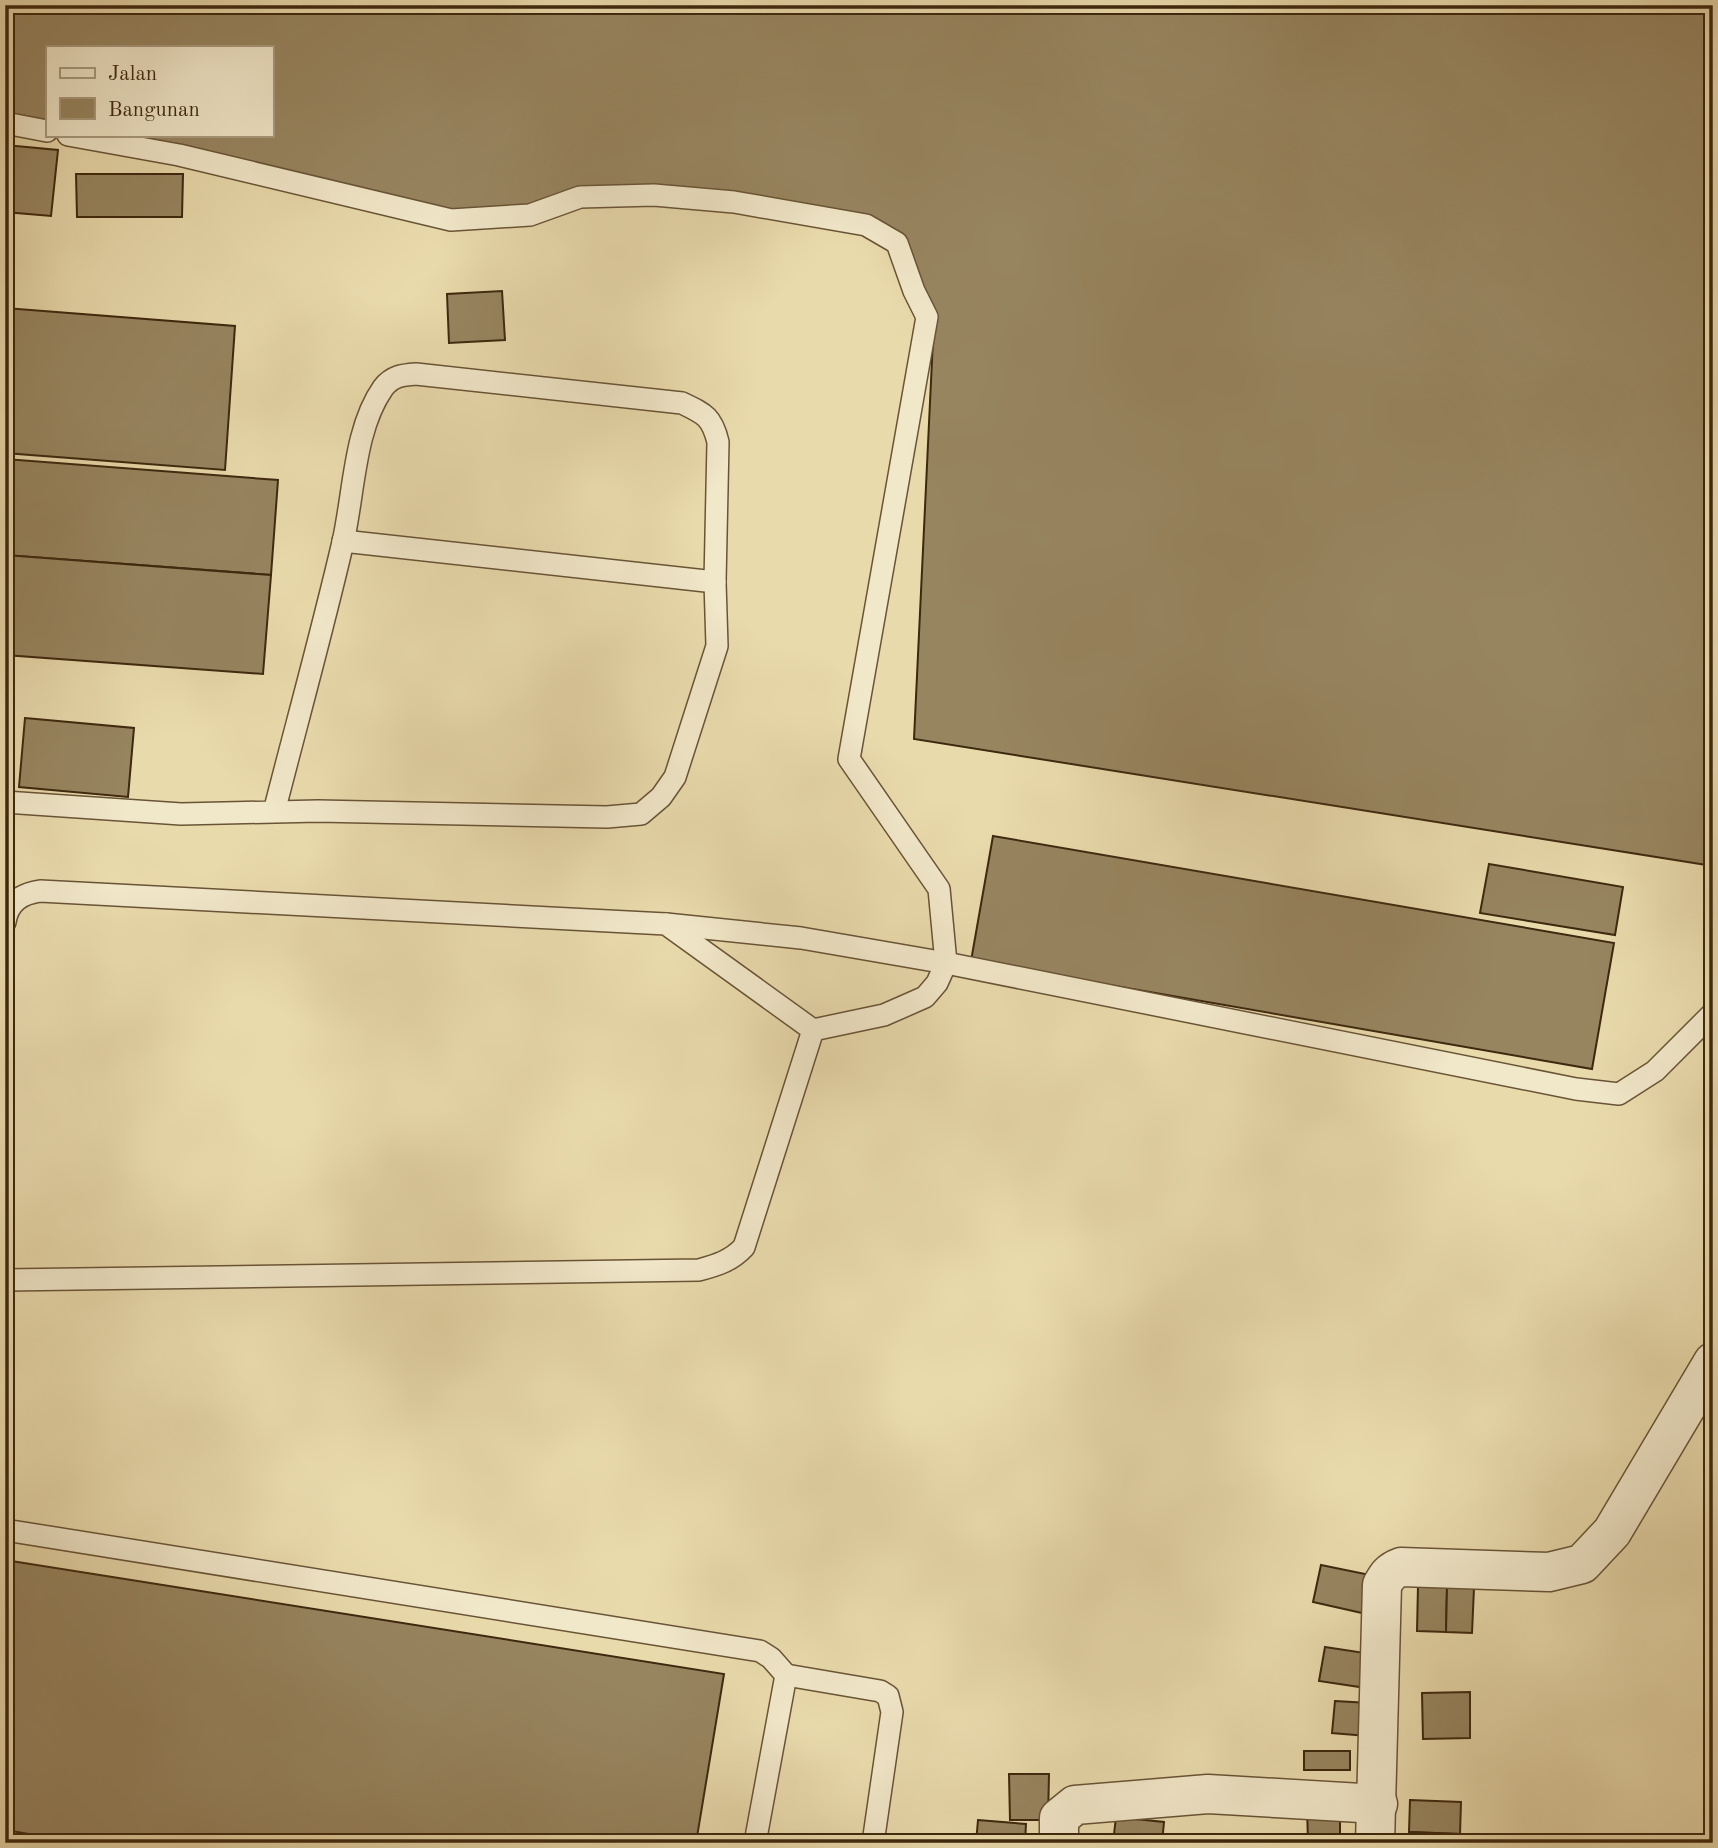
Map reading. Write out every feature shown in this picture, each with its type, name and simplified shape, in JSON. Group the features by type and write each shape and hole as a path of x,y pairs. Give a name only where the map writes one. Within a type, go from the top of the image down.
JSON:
{"street":[{"path":"1375,1843 1382,1586 1387,1577 1392,1570 1401,1567 1549,1572 1582,1564 1612,1532 1713,1362"},
{"path":"1059,1843 1059,1818 1075,1805 1208,1794 1378,1804"}],"lane":[{"path":"5,123 46,131"},
{"path":"74,136 178,155 452,220 530,215 580,197 654,195 734,202 866,225 897,243 914,291 927,317 849,759 939,889 946,963 937,983 925,997 884,1015 813,1030 666,924"},
{"path":"5,802 181,814 274,812 607,817 641,814 661,797 678,770 717,646 715,582 718,442 713,424 703,413 682,404 416,374 396,376 384,386 369,414 359,452 343,541 274,812"},
{"path":"343,541 715,582"},
{"path":"5,922 13,902 26,893 40,891 666,924 802,938 946,963 1576,1089 1619,1094 1655,1071 1713,1013"},
{"path":"5,1280 699,1270 730,1261 744,1247 813,1030"},
{"path":"5,1530 754,1649 771,1658 786,1675 880,1691 888,1696 892,1712 873,1843"},
{"path":"755,1843 786,1675"}],"building":[{"path":"5,5 1713,5 1713,866 914,739 934,318 900,241 654,194 452,219 78,136 273,136 273,46 46,46 46,130 5,122"},
{"path":"5,145 58,150 51,216 5,212"},
{"path":"76,174 183,174 182,217 77,217"},
{"path":"502,291 505,340 449,343 447,294"},
{"path":"5,308 235,326 225,470 5,453"},
{"path":"5,459 278,480 271,575 5,555"},
{"path":"5,555 271,575 263,674 5,655"},
{"path":"25,718 134,728 128,797 19,787"},
{"path":"993,836 1614,943 1592,1069 971,961"},
{"path":"1489,864 1623,887 1615,935 1480,913"},
{"path":"5,1560 724,1674 696,1843 82,1843 5,1830"},
{"path":"1321,1565 1370,1575 1362,1613 1313,1602"},
{"path":"1418,1586 1447,1587 1446,1632 1417,1631"},
{"path":"1447,1587 1474,1588 1472,1633 1446,1632"},
{"path":"1325,1647 1378,1655 1373,1689 1319,1681"},
{"path":"1470,1692 1470,1738 1423,1739 1422,1693"},
{"path":"1335,1701 1369,1703 1367,1736 1332,1733"},
{"path":"1304,1751 1350,1751 1350,1770 1304,1770"},
{"path":"1009,1774 1049,1774 1048,1820 1010,1820"},
{"path":"1410,1800 1461,1802 1460,1834 1409,1832"},
{"path":"1340,1806 1340,1843 1308,1843 1307,1807"},
{"path":"1116,1817 1164,1822 1162,1843 1113,1843"},
{"path":"978,1820 1026,1824 1025,1843 976,1843"},
{"path":"1409,1832 1460,1834 1460,1843 1409,1843"}]}
